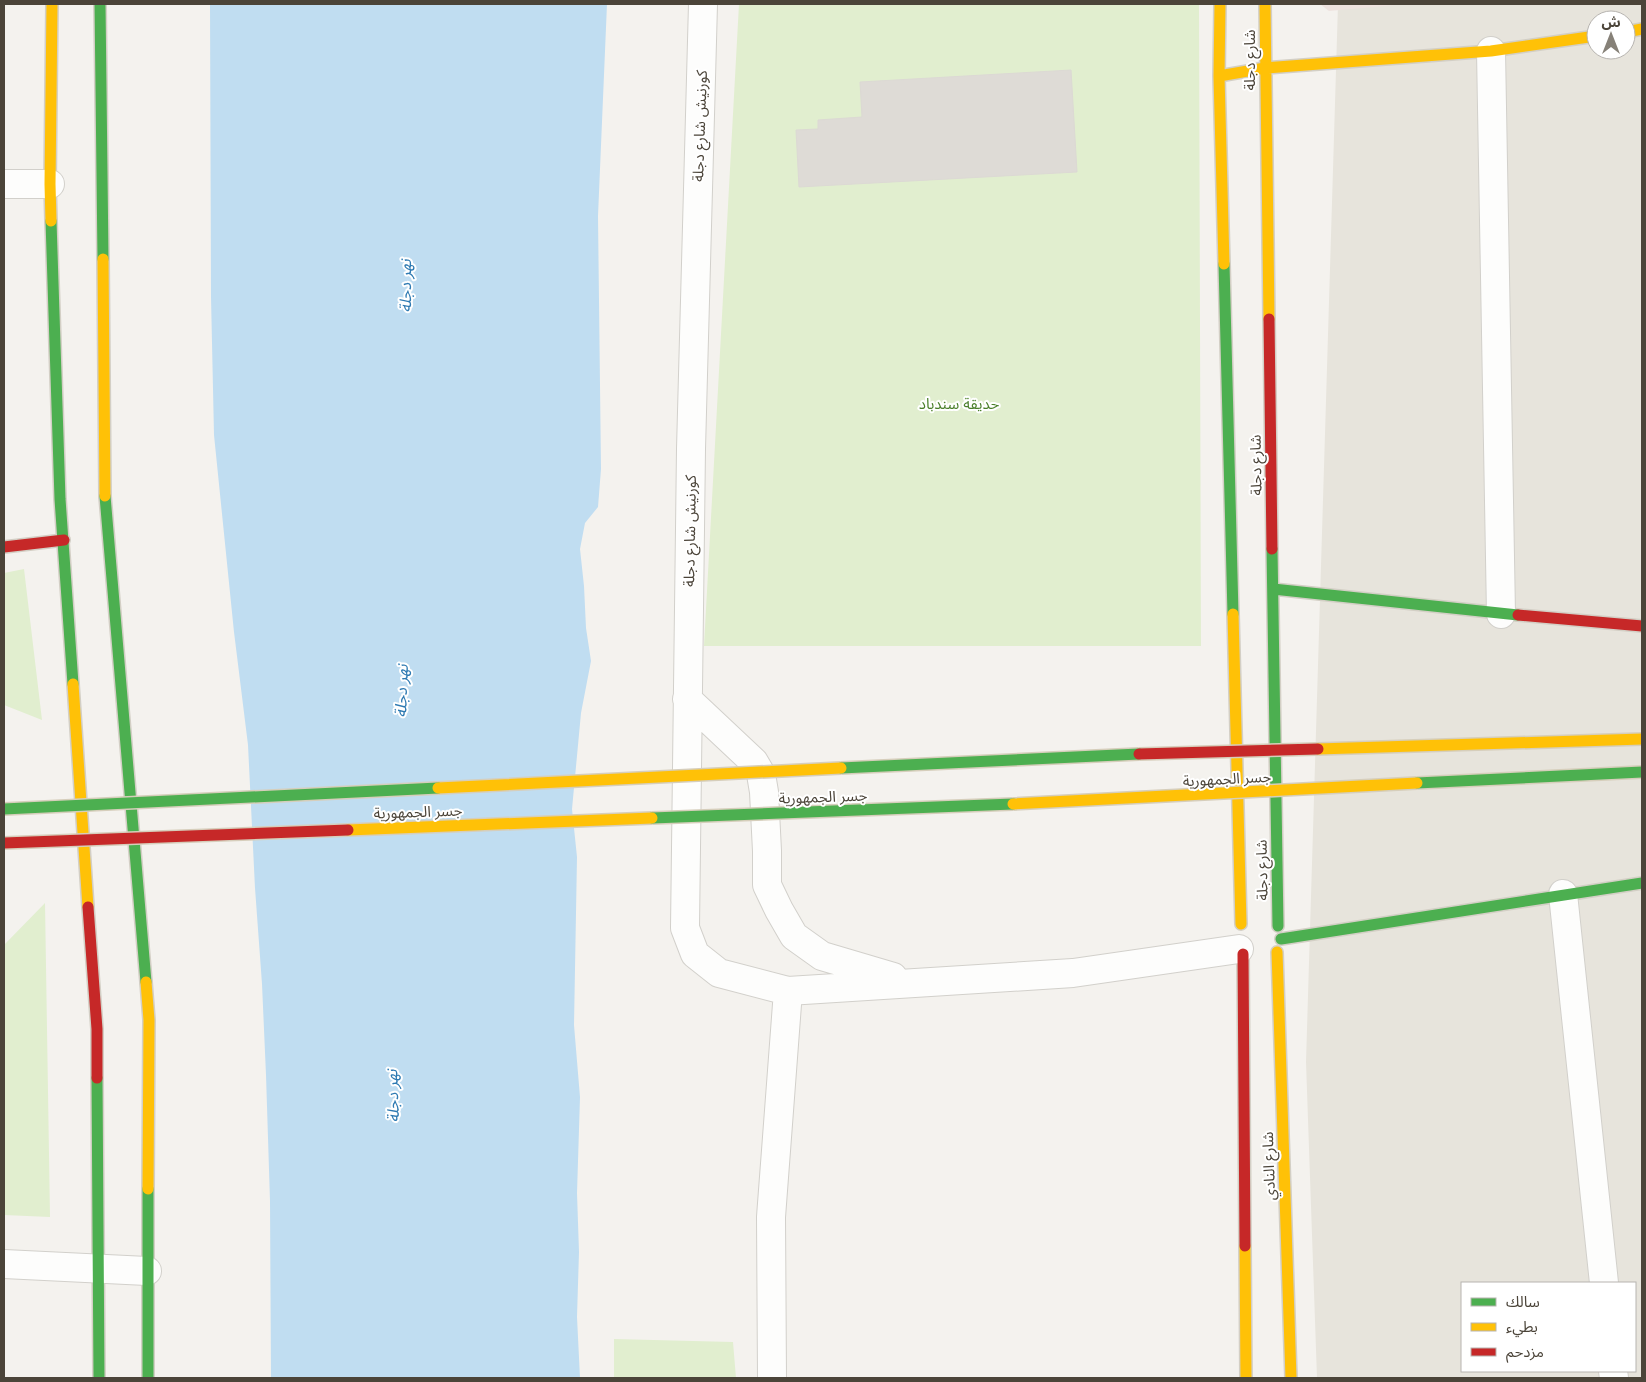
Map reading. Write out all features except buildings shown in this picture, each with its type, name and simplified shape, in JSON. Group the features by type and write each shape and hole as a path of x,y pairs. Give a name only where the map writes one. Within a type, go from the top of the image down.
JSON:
{"main road":[{"path":"52,4 50,184 60,499 97,1029 99,1378"},
{"path":"100,4 105,494 149,1020 148,1378"},
{"name":"شارع دجلة","path":"1220,4 1219,76 1248,949"},
{"name":"شارع دجلة","path":"1265,4 1278,926 1281,939"},
{"path":"1219,76 1265,68 1491,51 1586,37"},
{"path":"4,547 64,540"},
{"path":"1273,589 1501,614 1642,626"},
{"name":"جسر الجمهورية","path":"4,808 1112,755 1642,739"},
{"name":"جسر الجمهورية","path":"4,843 996,805 1642,772"},
{"path":"1281,939 1642,883"},
{"path":"1253,917 1248,949 1270,958 1277,952"},
{"path":"1267,917 1278,926"},
{"name":"شارع النادي","path":"1281,939 1277,952 1291,1378"},
{"name":"شارع النادي","path":"1246,1378 1248,949"}],"street":[{"name":"كورنيش شارع دجلة","path":"703,4 691,449 685,928 695,954 719,974 788,991 1073,973 1248,949"},
{"path":"1491,51 1501,614"},
{"path":"4,184 50,184"},
{"path":"687,699 754,762 761,774 764,792 767,885 778,910 794,936 822,956 910,982"},
{"path":"1563,894 1604,1282"},
{"path":"772,1378 771,1217 788,991"},
{"path":"4,1264 147,1271"}],"shaded area":[{"path":"1320,4 1407,4 1329,11"},
{"path":"1338,4 1642,4 1642,1378 1317,1378 1306,1062"}],"green space":[{"name":"حديقة سندباد","path":"739,4 1199,4 1201,646 704,646"},
{"path":"24,569 42,720 4,705 4,573"},
{"path":"45,903 50,1217 4,1215 4,945"},
{"path":"614,1339 733,1342 736,1378 614,1378"}],"water":[{"name":"نهر دجلة","path":"210,4 607,4 598,216 601,469 598,507 585,523 580,549 586,628 591,661 581,713 572,809 577,857 574,1025 580,1097 577,1193 579,1252 577,1317 580,1378 271,1378 270,1201 266,1075 248,745 234,632 214,435 211,297"}],"traffic: fast":[{"path":"100,4 103,259"},
{"path":"51,221 60,499 73,684"},
{"path":"1224,264 1233,614"},
{"path":"105,496 146,982"},
{"path":"1272,549 1278,926"},
{"path":"1273,589 1518,615"},
{"path":"841,768 1139,754"},
{"path":"1417,783 1642,772"},
{"path":"4,809 438,788"},
{"path":"652,818 1013,804"},
{"path":"1281,939 1642,883"},
{"path":"97,1078 99,1378"},
{"path":"148,1189 148,1378"}],"traffic: slow":[{"path":"51,221 52,4"},
{"path":"1220,4 1219,76 1224,264"},
{"path":"1265,4 1269,319"},
{"path":"1636,30 1642,29"},
{"path":"1219,76 1265,68 1491,51 1586,37"},
{"path":"103,259 105,496"},
{"path":"1233,614 1241,924"},
{"path":"73,684 88,907"},
{"path":"1318,749 1642,739"},
{"path":"438,788 841,768"},
{"path":"1013,804 1417,783"},
{"path":"348,830 652,818"},
{"path":"1277,952 1291,1378"},
{"path":"146,982 149,1020 148,1189"},
{"path":"1245,1246 1246,1378"}],"traffic: jam":[{"path":"1269,319 1272,549"},
{"path":"4,547 64,540"},
{"path":"1518,615 1642,626"},
{"path":"1139,754 1318,749"},
{"path":"4,843 348,830"},
{"path":"88,907 97,1029 97,1078"},
{"path":"1243,954 1245,1246"}]}
